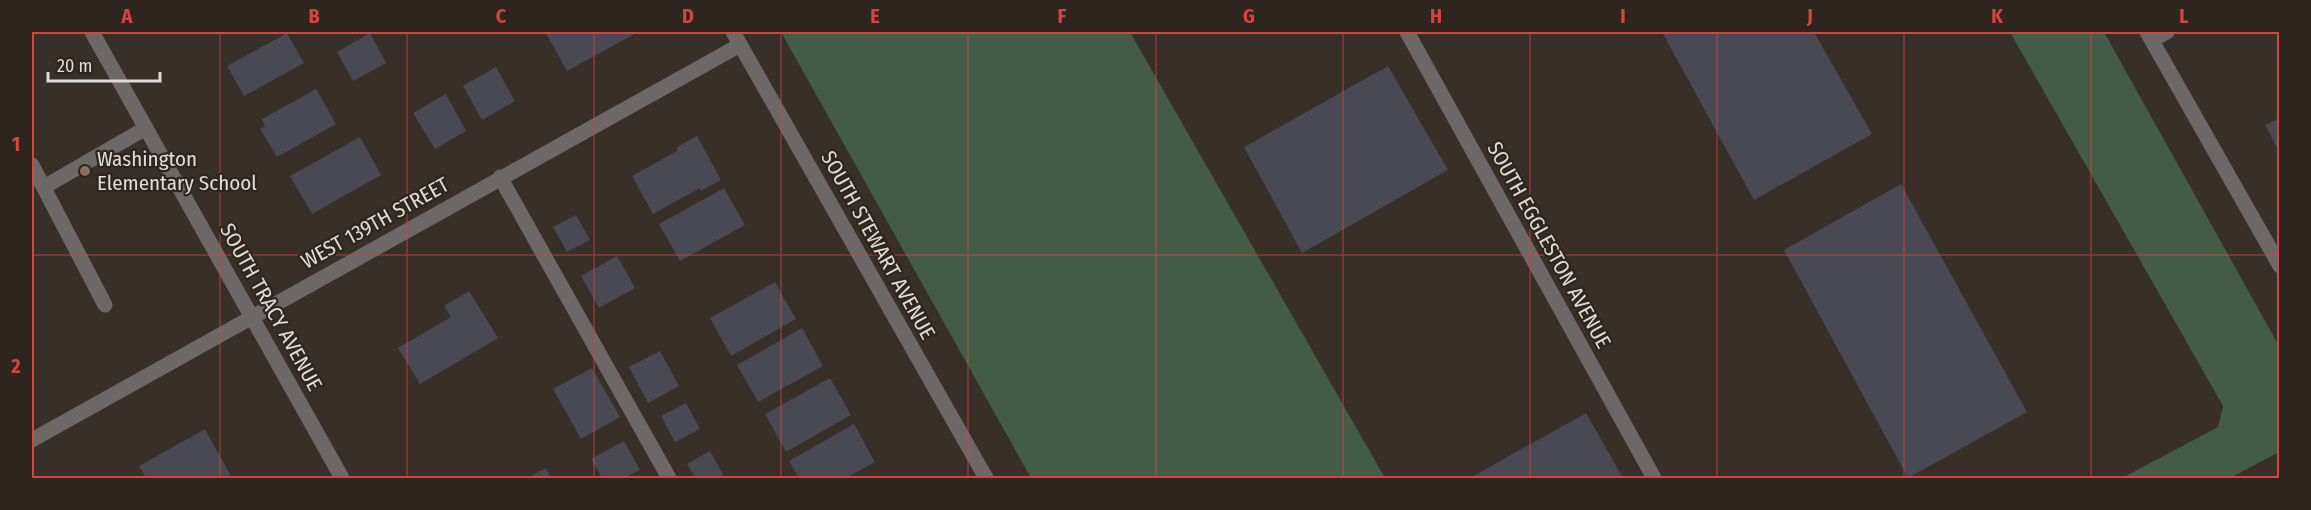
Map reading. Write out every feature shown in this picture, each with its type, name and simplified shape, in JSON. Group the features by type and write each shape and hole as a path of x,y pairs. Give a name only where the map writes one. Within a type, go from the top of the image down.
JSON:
{"street":[{"name":"SOUTH TRACY AVENUE","path":"92,32 342,478"},
{"name":"SOUTH EGGLESTON AVENUE","path":"1407,32 1654,478"},
{"path":"2167,32 2149,36 2280,266"},
{"name":"WEST 139TH STREET","path":"32,440 500,177 737,38"},
{"name":"SOUTH STEWART AVENUE","path":"737,38 986,478"},
{"path":"44,187 146,128"},
{"path":"32,165 105,305"},
{"path":"500,177 669,478"}],"green space":[{"path":"781,32 1130,32 1385,478 1031,478"},
{"path":"2010,32 2104,32 2279,346 2279,452 2230,478 2122,478 2218,427 2223,406"}],"building":[{"path":"638,32 567,71 546,33"},
{"path":"1662,32 1814,32 1872,134 1754,200"},
{"path":"287,33 304,63 244,96 227,66"},
{"path":"370,33 386,63 353,81 337,52"},
{"path":"1388,66 1448,170 1302,253 1244,147"},
{"path":"496,67 515,101 482,120 463,86"},
{"path":"316,89 336,124 277,157 260,129 265,126 262,119"},
{"path":"446,94 466,131 435,149 413,113"},
{"path":"2280,118 2280,153 2265,125"},
{"path":"697,136 721,180 701,191 700,188 653,214 632,176 677,151 677,147"},
{"path":"360,137 381,175 312,214 290,176"},
{"path":"1901,184 2027,412 1908,478 1784,250"},
{"path":"724,188 745,225 680,261 659,224"},
{"path":"576,215 590,240 567,252 553,227"},
{"path":"617,256 635,288 599,308 581,276"},
{"path":"775,282 796,319 731,356 710,318"},
{"path":"469,291 498,338 420,384 398,348 451,317 444,306"},
{"path":"802,328 823,366 758,402 737,365"},
{"path":"660,351 679,386 648,403 629,367"},
{"path":"592,368 620,417 581,439 553,389"},
{"path":"830,378 851,415 786,452 765,414"},
{"path":"686,403 700,429 675,442 661,416"},
{"path":"1586,413 1623,478 1470,478"},
{"path":"854,424 875,462 846,478 799,478 789,461"},
{"path":"205,429 232,478 146,478 139,466"},
{"path":"624,441 640,470 624,478 602,478 591,459"},
{"path":"710,451 725,478 695,478 687,464"},
{"path":"546,468 551,478 527,478"}],"place":[{"name":"Washington Elementary School","path":"85,171"}]}
